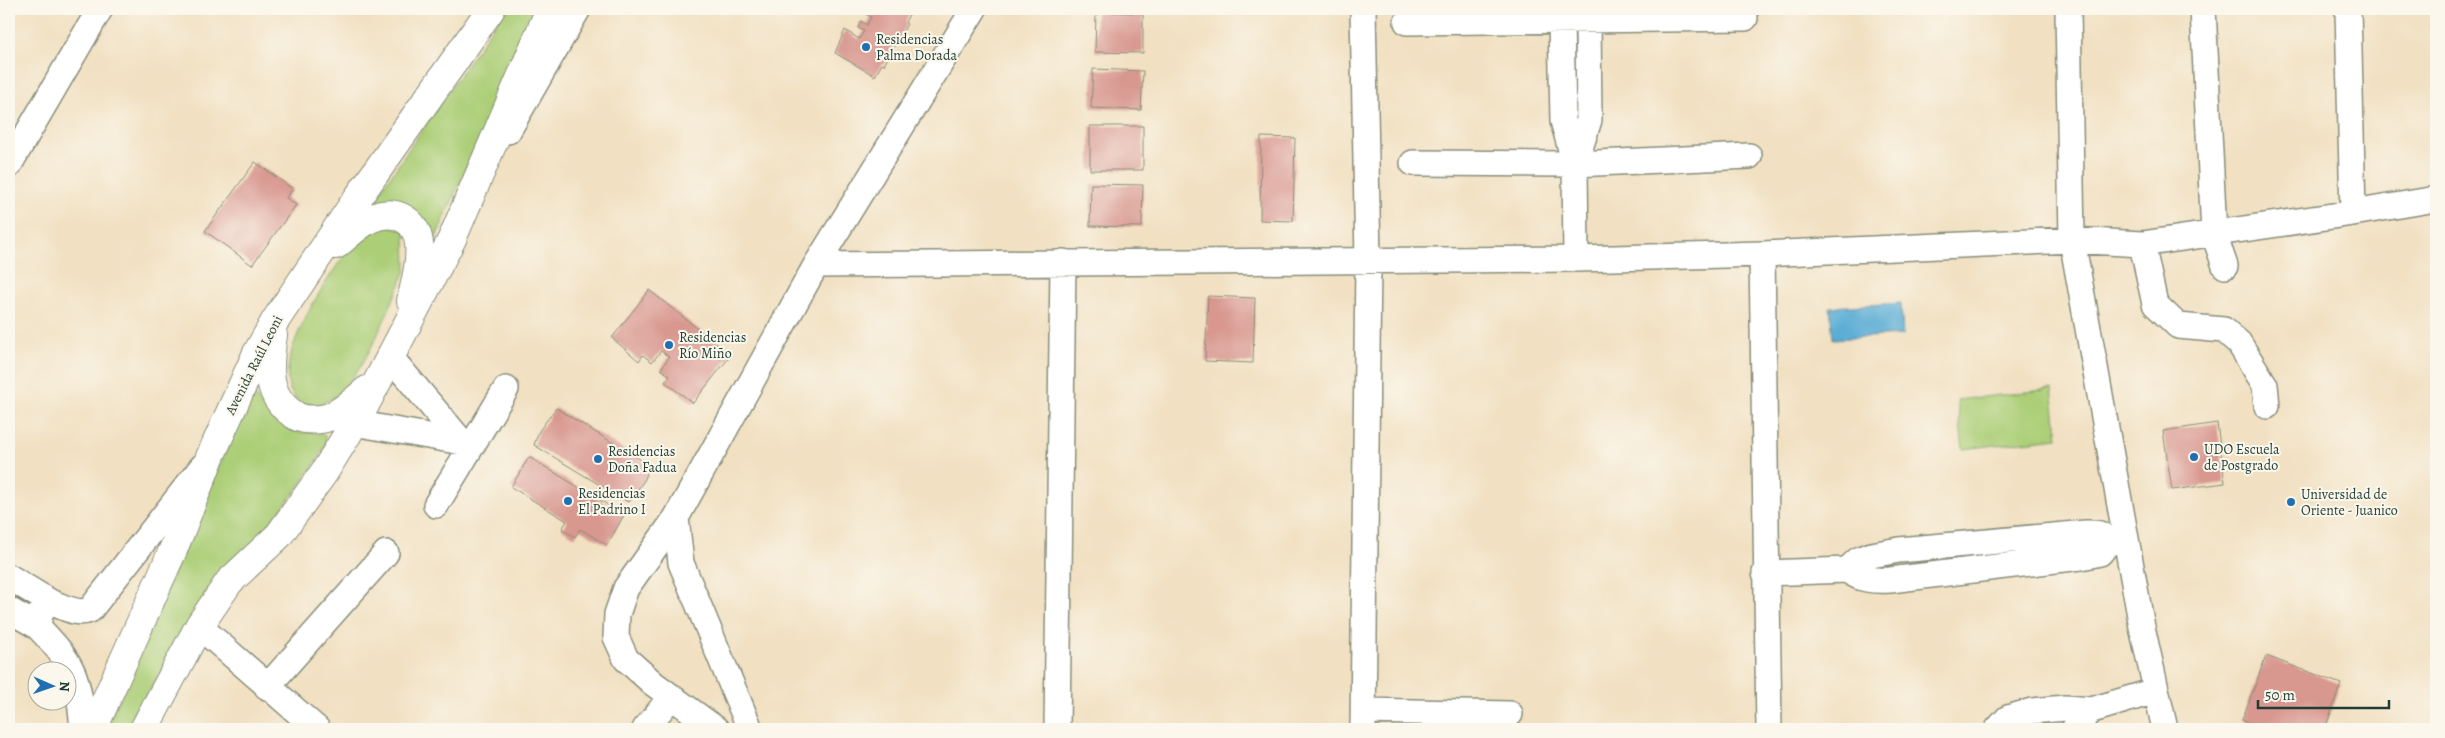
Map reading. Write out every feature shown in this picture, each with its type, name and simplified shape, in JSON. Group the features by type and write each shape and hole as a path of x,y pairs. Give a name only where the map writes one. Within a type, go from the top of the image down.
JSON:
{"highway":[{"name":"Avenida Raúl Leoni","path":"93,729 172,550 239,391 275,321 491,9"},
{"path":"144,729 199,626 229,582 279,535 325,471 391,358 452,239 521,73 550,9"},
{"path":"275,321 269,359 271,381 282,406 303,419 321,419 342,410 391,358 414,289 418,252 415,231 405,218 390,215 372,218 339,243 309,271"}],"street":[{"path":"9,165 100,9"},
{"path":"486,161 515,120 578,9"},
{"path":"716,729 671,697 626,659 616,637 617,614 626,588 676,518 816,265 974,9"},
{"path":"1362,9 1368,261 1364,720 1510,714"},
{"path":"2068,9 2072,240 2142,627 2165,729"},
{"path":"2203,9 2214,234 2225,266"},
{"path":"2348,9 2353,213"},
{"path":"1407,22 1745,18"},
{"path":"1561,20 1563,121 1576,164 1576,260"},
{"path":"1576,164 1590,120 1588,20"},
{"path":"1413,163 1576,164 1749,156"},
{"path":"816,265 1576,260 2072,240 2142,244 2353,213 2436,198"},
{"path":"2142,244 2155,304 2178,326 2224,330 2239,343 2265,385 2268,406"},
{"path":"1762,254 1765,573 1769,729"},
{"path":"1057,729 1063,262"},
{"path":"391,358 466,445"},
{"path":"436,505 466,445 506,390"},
{"path":"354,423 466,445"},
{"path":"9,577 50,602 77,612 84,613 90,610 210,457"},
{"path":"676,518 681,564 750,729"},
{"path":"1765,573 1847,570 1858,578 1875,581 1890,580 2081,558 2100,553 2108,543 2106,537 2102,534 2086,533 1899,550 1871,555 1858,560 1847,570"},
{"path":"267,687 386,553"},
{"path":"37,626 41,612 50,602"},
{"path":"9,610 37,626 59,648 73,668 80,693 83,729"},
{"path":"199,626 317,729"},
{"path":"1998,729 2008,718 2032,711 2065,708 2092,710 2155,691 2154,680"},
{"path":"645,729 671,697"},
{"path":"2074,729 2092,710"}],"green space":[{"path":"505,9 536,9 433,244 417,214 406,205 386,203 372,205"},
{"path":"386,225 405,231 406,270 385,319 364,361 351,380 337,395 321,404 304,405 291,392 288,373 292,351 301,327 327,280 350,247 358,240"},
{"path":"2052,389 2058,438 1963,449 1957,400"},
{"path":"250,396 255,396 268,413 285,427 298,432 322,434 325,436 326,444 307,476 236,566 193,626 165,666 126,729 106,729"}],"water":[{"path":"1901,303 1903,335 1833,339 1830,307"}],"building":[{"name":"Residencias Palma Dorada","path":"857,9 911,11 905,22 907,24 884,65 882,64 875,76 835,53 845,30 859,39 864,31 858,28 861,21 867,25 871,17"},
{"path":"1096,12 1143,13 1143,53 1095,52"},
{"path":"1093,69 1143,71 1141,110 1091,108"},
{"path":"1090,126 1143,126 1143,170 1090,170"},
{"path":"1261,137 1295,138 1293,221 1260,220"},
{"path":"255,162 293,189 286,198 296,205 252,265 205,231"},
{"path":"1091,184 1143,185 1142,227 1090,226"},
{"name":"Residencias Río Miño","path":"649,290 731,355 693,403 665,382 670,376 661,369 669,357 661,351 652,362 643,355 639,361 612,338"},
{"path":"1208,296 1255,298 1253,363 1205,361"},
{"name":"Residencias Doña Fadua","path":"556,408 649,465 645,479 630,501 628,502 534,445 539,431"},
{"name":"UDO Escuela de Postgrado","path":"2217,423 2225,483 2172,490 2163,431"},
{"name":"Residencias El Padrino I","path":"529,457 624,515 607,545 580,529 575,537 562,529 567,521 511,487"},
{"path":"2266,656 2341,684 2325,729 2267,729 2242,720"}],"place":[{"name":"Residencias Palma Dorada","path":"866,47"},
{"name":"Residencias Río Miño","path":"669,345"},
{"name":"UDO Escuela de Postgrado","path":"2194,457"},
{"name":"Residencias Doña Fadua","path":"598,459"},
{"name":"Residencias El Padrino I","path":"568,501"},
{"name":"Universidad de Oriente - Juanico","path":"2291,502"}]}
